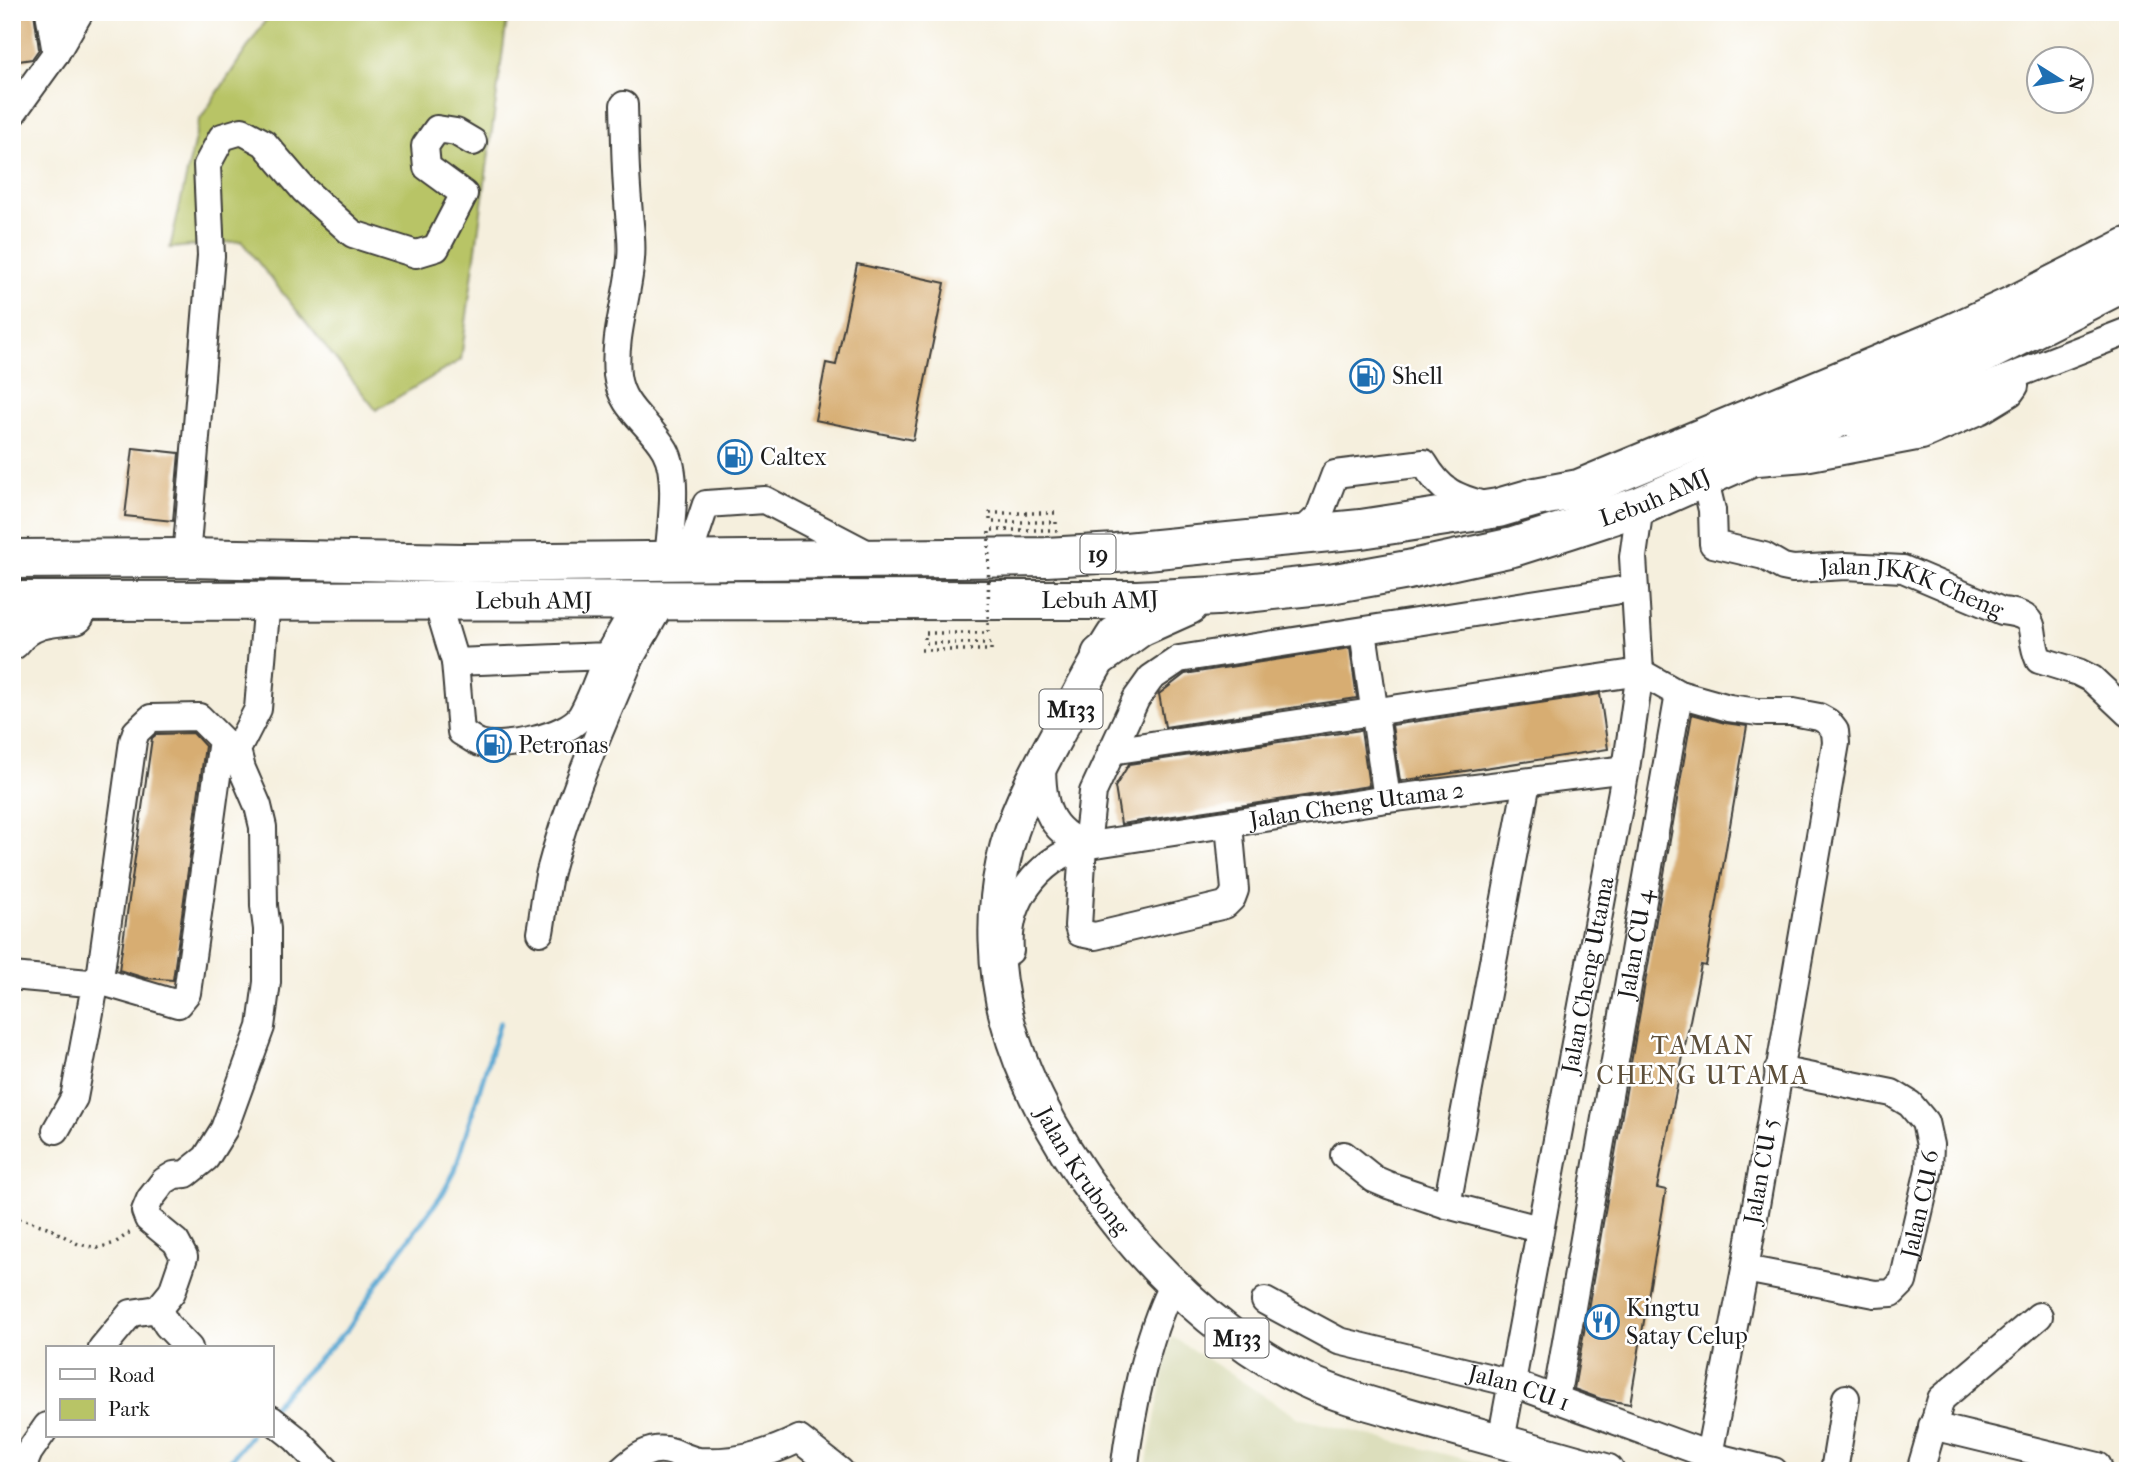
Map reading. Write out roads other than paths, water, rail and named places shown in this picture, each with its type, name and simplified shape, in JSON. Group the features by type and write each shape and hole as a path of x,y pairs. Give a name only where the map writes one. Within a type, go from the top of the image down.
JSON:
{"highway":[{"name":"Lebuh AMJ","path":"12,559 186,558 463,563 1046,557 1298,536 1498,509 1536,497 1579,489 1931,343 2014,305 2128,247"},
{"name":"Lebuh AMJ","path":"12,601 1137,600 1330,584 1500,550 1640,506 1981,355 2128,280"},
{"path":"1046,557 1095,569 1137,600 1153,580 1177,570 1276,564 1404,544 1474,527 1579,489"},
{"path":"12,576 44,570 95,571 114,568 131,559"},
{"path":"1101,655 1140,627 1182,607 1263,591"},
{"path":"12,640 32,622 49,617 137,609 159,600"},
{"path":"1068,600 1093,611 1103,627 1101,655"}],"main road":[{"name":"Jalan Krubong","path":"1137,600 1101,655 1042,762 1010,835 1002,864 997,950 1008,1023 1032,1084 1062,1145 1101,1201 1149,1262 1172,1286 1232,1335 1305,1380 1373,1404 1607,1471"}],"street":[{"path":"49,12 56,53"},
{"path":"12,114 56,53 80,12"},
{"path":"624,105 628,202 632,230 631,260 617,373 620,393 628,407 657,438 671,466 678,561"},
{"path":"186,558 211,256 206,165 222,137 242,131 264,143 304,191 353,234 416,254 436,248 464,194 427,167 425,146 437,129 456,132 474,142"},
{"path":"1805,433 1926,410 2128,331"},
{"path":"1720,470 1805,458 1922,436 1982,410 2010,393 2025,372"},
{"path":"1298,536 1319,516 1335,474 1424,463 1435,482 1452,494 1498,509"},
{"name":"Jalan JKKK Cheng","path":"1720,470 1712,510 1713,544 1764,556 1783,567 1793,569 1846,566 1903,569 1992,607 2019,613 2027,617 2031,624 2039,660 2092,679 2128,713"},
{"path":"678,561 706,504 765,500 879,560"},
{"name":"Jalan Cheng Utama","path":"1501,1441 1626,769 1640,672 1633,557 1640,506"},
{"path":"1229,824 1236,890 1233,898 1225,905 1095,936 1080,933 1078,926 1085,845 1093,792 1143,688 1160,670 1179,659 1634,587"},
{"path":"104,1346 131,1313 158,1309 172,1292 184,1257 176,1242 148,1219 145,1211 149,1199 164,1181 174,1175 187,1174 206,1158 225,1129 261,1027 267,982 262,827 258,806 237,750 258,709 267,599"},
{"path":"436,600 455,662 461,732 480,743 506,744 551,736 569,729 581,716 652,599"},
{"path":"1363,631 1387,799"},
{"path":"455,662 619,656"},
{"path":"540,932 550,871 619,656"},
{"path":"1111,751 1640,672 1679,694"},
{"name":"Jalan CU 5","path":"1679,694 1729,708 1758,712 1807,713 1828,722 1835,731 1836,743 1745,1269 1709,1455"},
{"name":"Jalan CU 4","path":"1556,1399 1679,694"},
{"path":"12,976 89,983 96,980 178,1004 187,993 222,740 199,718 151,718 136,732 101,971 96,980 74,1098 56,1130"},
{"path":"1042,762 1043,797 1055,825 1085,845"},
{"name":"Jalan Cheng Utama 2","path":"1008,1023 1013,1008 1009,941 1018,902 1038,872 1050,861 1085,845 1387,799 1626,769"},
{"path":"1447,1205 1527,782"},
{"name":"Jalan CU 6","path":"1745,1269 1875,1294 1892,1293 1903,1282 1929,1169 1930,1145 1925,1122 1910,1104 1892,1093 1779,1070"},
{"path":"1343,1155 1374,1179 1447,1205 1539,1229"},
{"path":"1124,1471 1150,1341 1172,1286"},
{"name":"Jalan CU 1","path":"1265,1301 1339,1341 1512,1383 1709,1455 1774,1471"},
{"path":"158,1309 167,1325 187,1346"},
{"path":"1920,1471 1941,1399 2039,1316"},
{"path":"1834,1471 1846,1398"},
{"path":"273,1421 295,1438 327,1471"},
{"path":"1932,1426 2098,1466"},
{"path":"21,1471 29,1452 46,1427"},
{"path":"621,1471 640,1453 664,1448 696,1461 740,1459 769,1453 799,1439 840,1471"}],"waterway":[{"path":"273,1406 349,1328 392,1262 443,1193 455,1171 500,1022"},
{"path":"222,1471 248,1438"}],"place":[{"name":"Shell","path":"1367,376"},
{"name":"Caltex","path":"735,457"},
{"name":"Petronas","path":"494,745"},
{"name":"Kingtu Satay Celup","path":"1602,1322"}],"district":[{"name":"TAMAN CHENG UTAMA","path":"1703,1060"}]}
